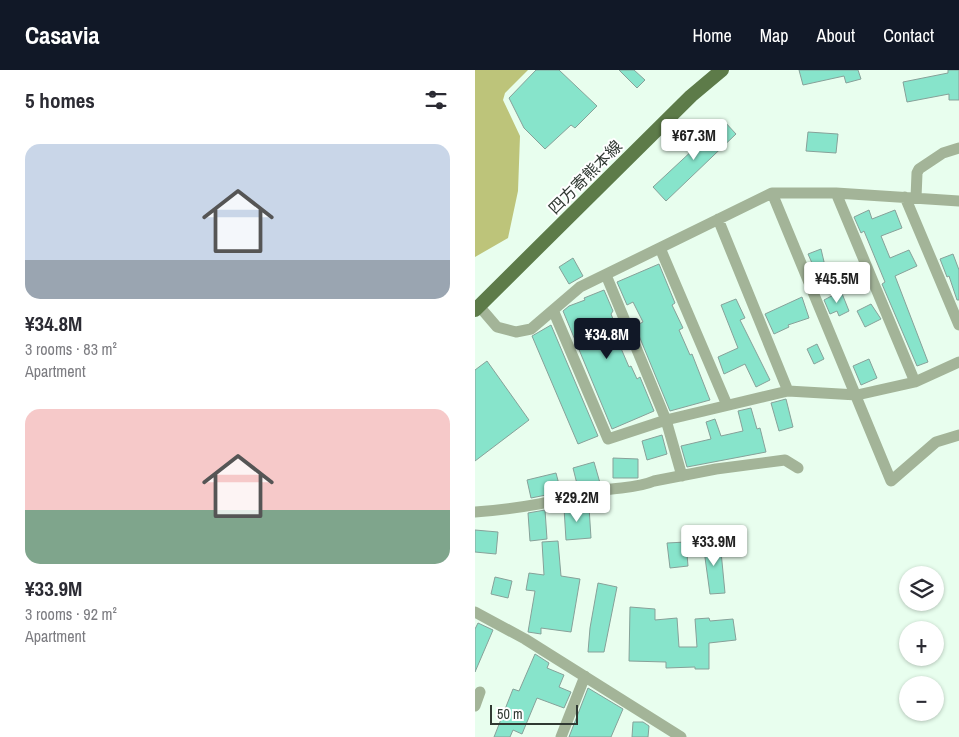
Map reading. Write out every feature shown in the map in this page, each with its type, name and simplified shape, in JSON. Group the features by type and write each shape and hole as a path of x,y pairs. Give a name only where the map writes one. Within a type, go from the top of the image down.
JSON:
{"main road":[{"name":"四方寄熊本線","path":"477,308 691,96 722,70"}],"street":[{"path":"959,148 943,153 919,169 911,197 959,325"},
{"path":"477,308 497,327 516,332 531,328 580,286 773,193 836,192 959,200"},
{"path":"836,192 915,382"},
{"path":"773,193 891,481 936,442 959,435"},
{"path":"718,219 788,391"},
{"path":"660,248 727,405"},
{"path":"606,275 666,420 682,476"},
{"path":"553,310 608,439 666,420 788,391 857,395 915,382 959,362"},
{"path":"475,512 522,508 606,490 641,486 654,481 725,467 785,460 798,468"},
{"path":"475,612 525,639 681,737"},
{"path":"561,737 585,676"},
{"path":"475,706 481,692"}],"green space":[{"path":"475,70 528,70 505,93 503,100 520,136 518,191 508,238 475,257"}],"building":[{"path":"536,70 559,70 597,106 575,128 571,125 545,149 524,128 509,98"},
{"path":"619,70 634,70 645,80 637,88"},
{"path":"799,70 858,70 861,79 846,83 844,76 803,85"},
{"path":"948,70 959,70 959,100 949,100 949,94 907,102 903,82 948,73"},
{"path":"724,121 736,134 666,201 653,187"},
{"path":"808,132 838,134 836,153 806,151"},
{"path":"869,210 872,219 895,210 902,228 881,236 890,258 909,250 917,266 895,276 928,362 917,366 882,284 885,282 864,231 861,233 854,217"},
{"path":"821,249 825,266 815,270 808,254"},
{"path":"953,254 959,270 959,300 957,300 949,276 947,277 940,259"},
{"path":"573,258 583,276 569,284 559,267"},
{"path":"659,264 675,303 672,305 683,328 679,330 690,355 692,354 710,400 670,411 635,326 643,322 633,302 627,305 617,282"},
{"path":"604,290 613,311 611,314 619,334 622,332 626,344 620,346 629,367 631,366 637,379 640,377 654,411 612,429 563,311 569,306 585,300 584,298"},
{"path":"841,291 849,311 839,316 837,311 830,314 824,300"},
{"path":"802,297 809,318 788,325 789,327 774,334 765,314"},
{"path":"736,299 745,318 740,320 770,380 756,387 745,364 724,374 718,357 738,348 721,305"},
{"path":"871,304 881,319 865,327 857,311"},
{"path":"551,325 598,436 578,444 532,336"},
{"path":"817,344 824,359 814,364 807,349"},
{"path":"869,359 877,378 861,385 853,366"},
{"path":"487,361 529,420 475,461 475,370"},
{"path":"786,399 793,427 779,431 771,403"},
{"path":"751,408 757,429 760,428 766,452 687,467 681,446 711,439 706,422 715,419 721,436 743,431 738,411"},
{"path":"662,435 667,454 647,460 642,441"},
{"path":"613,458 638,459 638,478 613,478"},
{"path":"594,462 600,483 578,488 573,468"},
{"path":"556,473 561,492 531,498 527,480"},
{"path":"589,507 591,538 566,540 564,508"},
{"path":"545,510 547,539 530,541 528,513"},
{"path":"475,530 498,532 496,554 475,552"},
{"path":"558,541 561,576 580,579 571,632 541,628 541,634 528,632 535,591 526,590 529,573 544,575 542,542"},
{"path":"720,541 725,593 710,594 703,543"},
{"path":"686,542 688,566 670,568 667,543"},
{"path":"495,577 512,581 508,598 491,594"},
{"path":"598,583 617,587 604,652 588,652 590,628"},
{"path":"630,607 655,609 655,620 677,618 679,647 697,647 695,619 709,618 710,621 733,619 736,640 709,643 709,669 695,669 695,667 666,668 666,662 629,661"},
{"path":"478,623 493,630 475,672 475,629"},
{"path":"535,654 549,663 547,668 564,675 559,687 571,692 564,708 537,698 522,734 513,730 510,737 494,737 513,689 519,691"},
{"path":"588,688 623,709 611,737 569,737"},
{"path":"633,722 643,722 649,726 648,737 632,737"}]}
